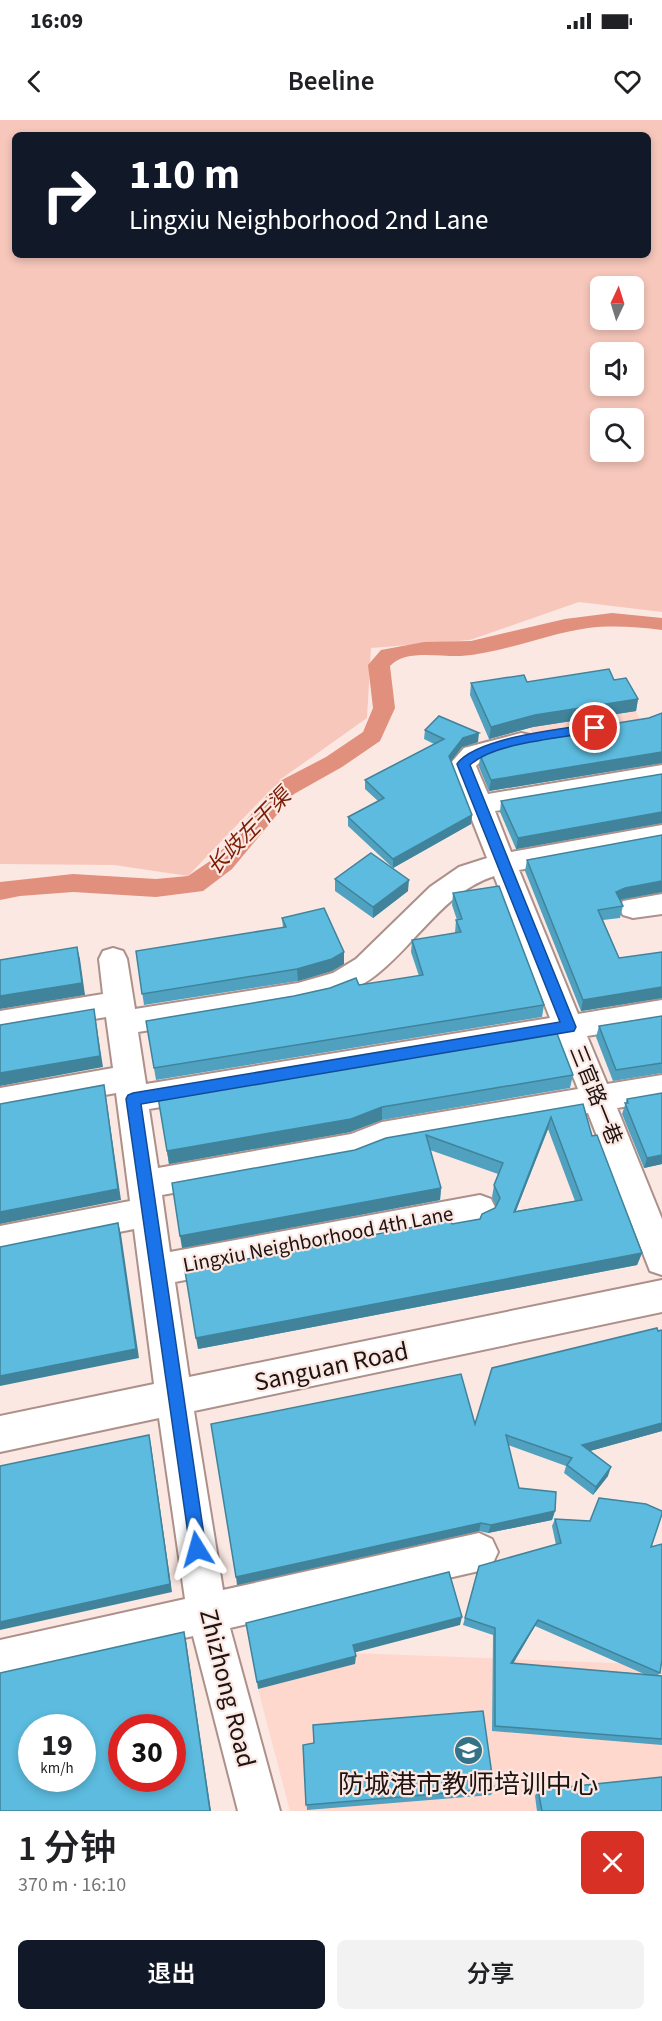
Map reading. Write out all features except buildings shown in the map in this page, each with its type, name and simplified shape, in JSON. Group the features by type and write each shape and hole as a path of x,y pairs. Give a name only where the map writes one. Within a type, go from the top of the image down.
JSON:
{"street":[{"name":"三官路一巷","path":"545,735 473,754 463,764 662,1260"},
{"path":"480,804 662,774"},
{"path":"0,1023 121,1013 302,993 342,981 366,967 440,894 469,874 503,863 662,834"},
{"path":"633,908 662,904"},
{"name":"Zhizhong Road","path":"113,959 174,1398 207,1613 259,1811"},
{"path":"0,1101 131,1089 331,1066 662,1012"},
{"path":"0,1241 147,1198 354,1147 382,1135 662,1088"},
{"name":"Lingxiu Neighborhood 4th Lane","path":"157,1270 480,1209"},
{"name":"Sanguan Road","path":"0,1434 662,1296"},
{"path":"0,1660 479,1552"}],"shaded area":[{"path":"0,120 662,120 662,612 579,602 470,640 371,648 367,718 281,779 188,876 114,865 0,864"},
{"path":"511,689 624,690 645,728 538,745"},
{"name":"防城港市教师培训中心","path":"353,1653 662,1665 662,1811 290,1811 258,1689 355,1664"}],"waterway":[{"name":"长歧左干渠","path":"0,891 73,883 156,888 194,885 224,863 286,788 334,762 372,736 384,708 379,665 388,655 424,649 471,648 588,622 636,620 662,624"}],"place":[{"name":"防城港市教师培训中心","path":"468,1750"}],"route":[{"path":"197,1549 133,1099 569,1027 463,764 473,754 534,737 595,728"}]}
